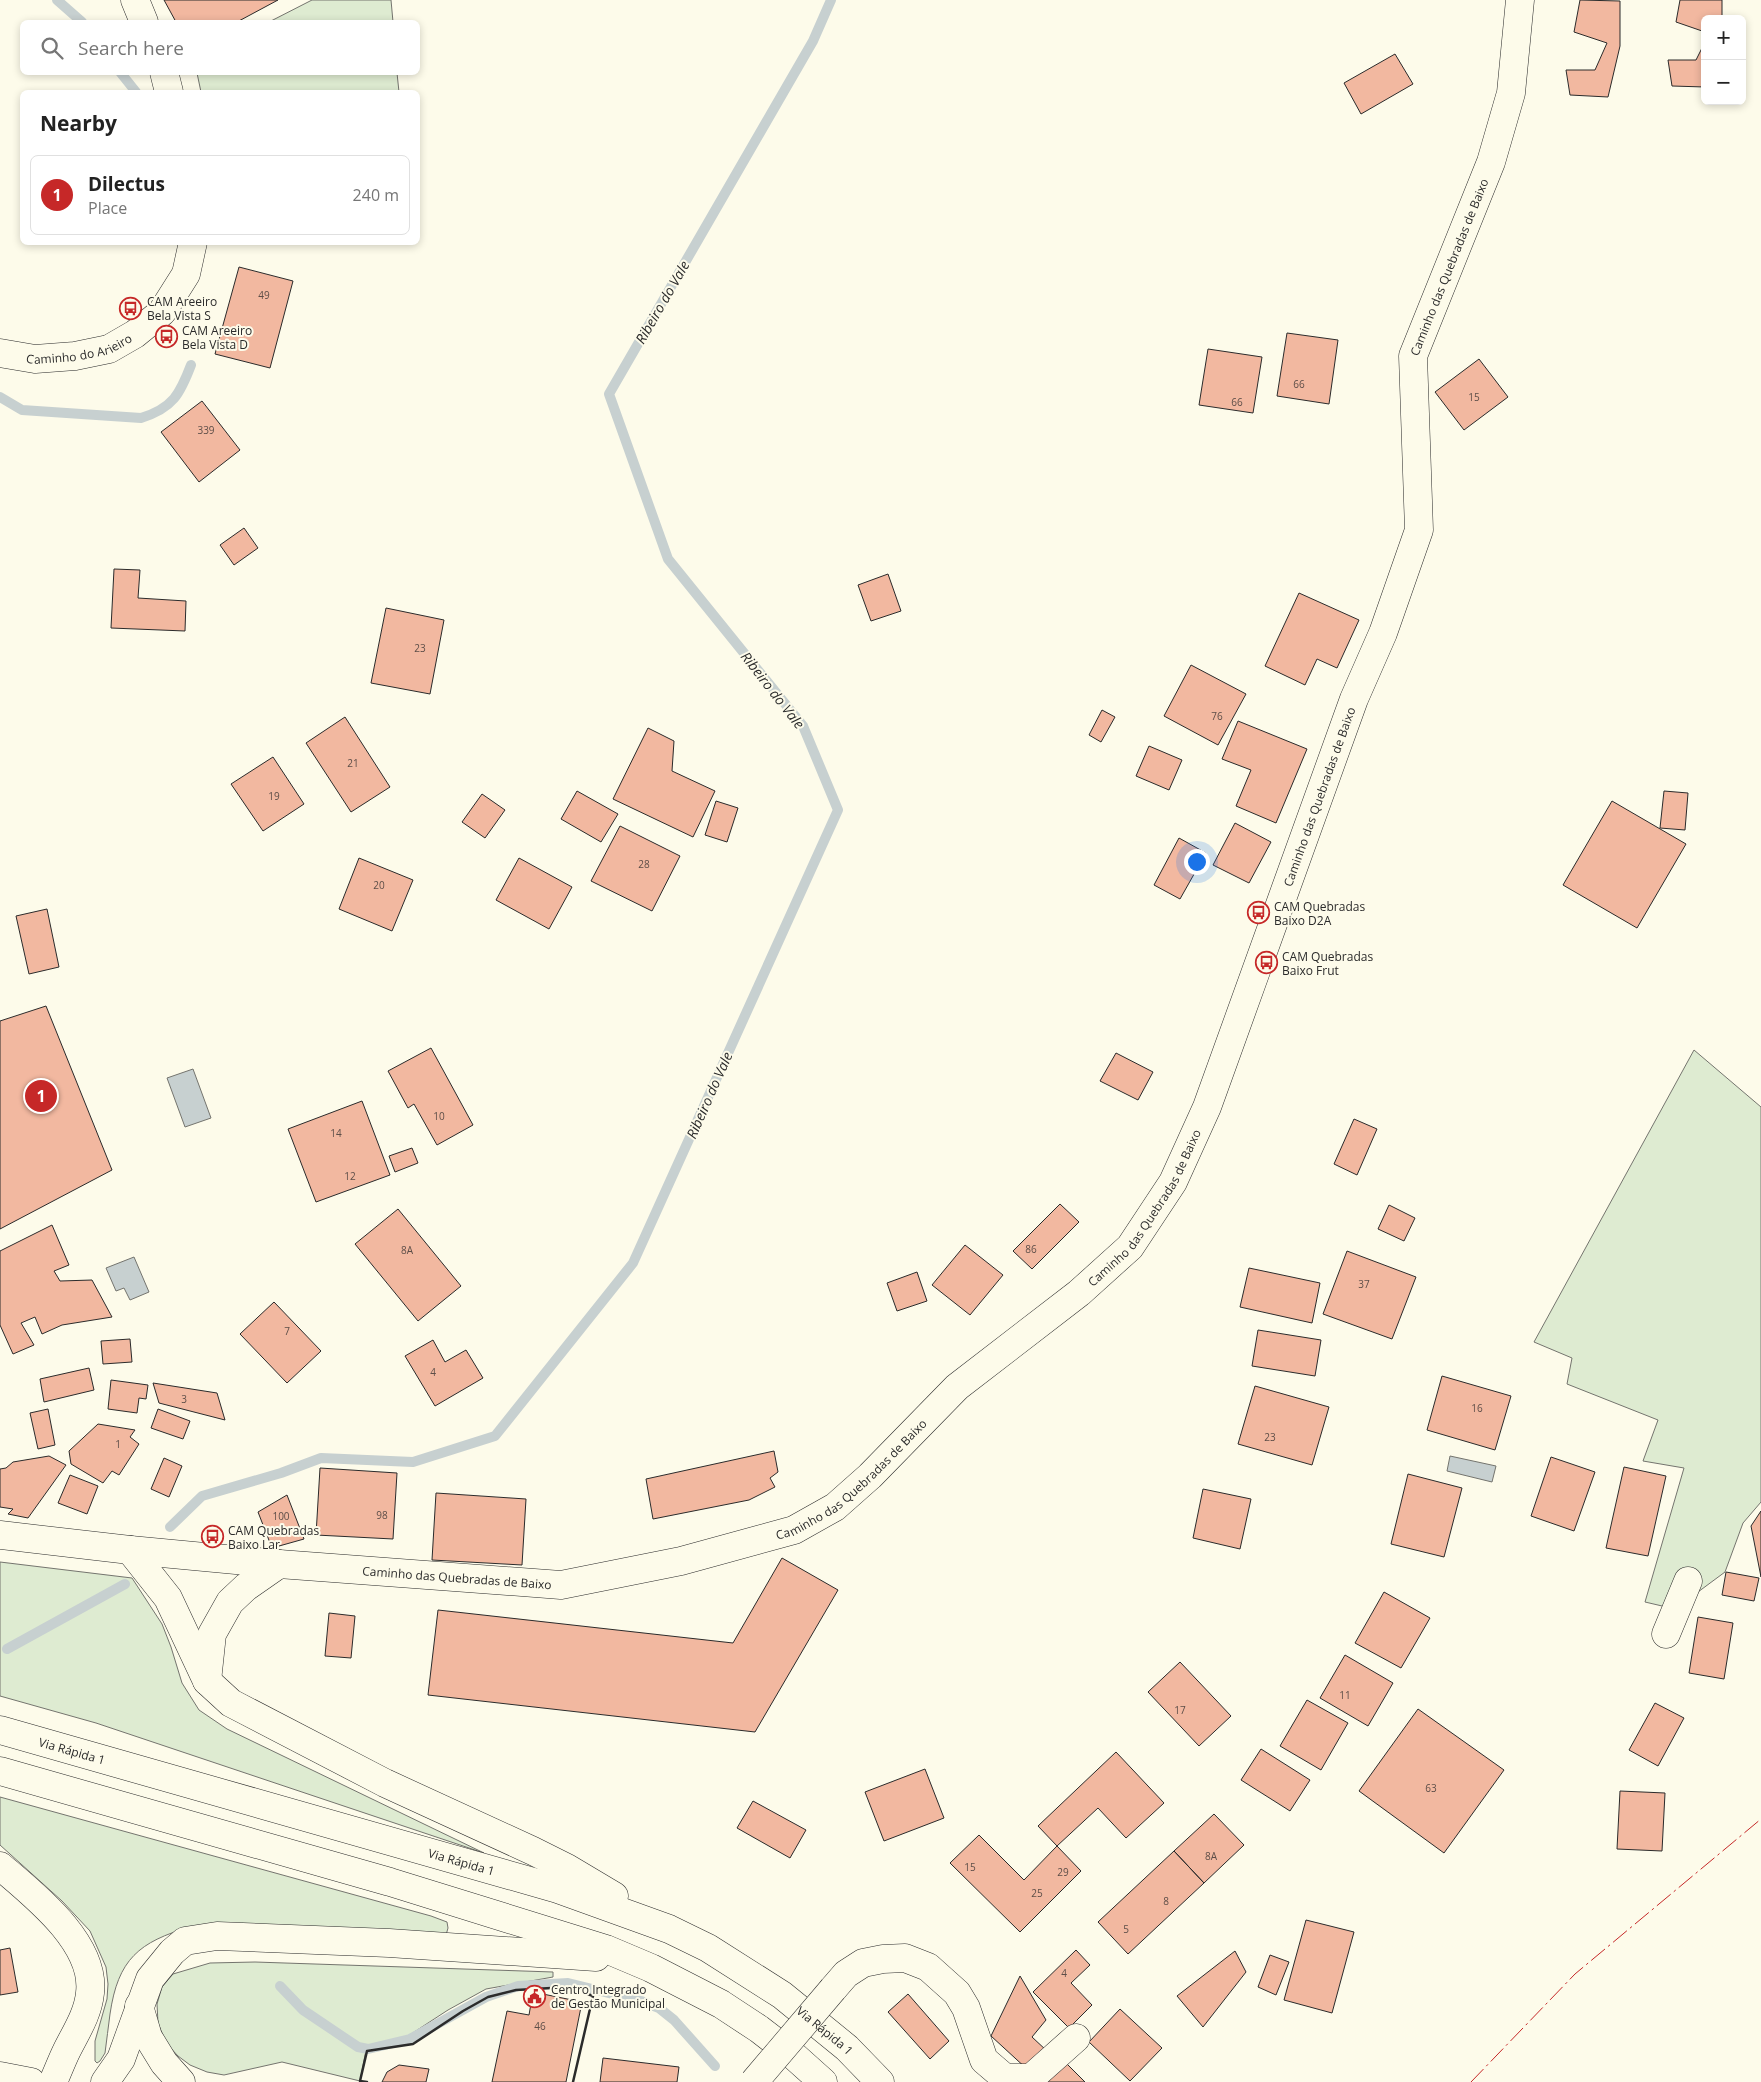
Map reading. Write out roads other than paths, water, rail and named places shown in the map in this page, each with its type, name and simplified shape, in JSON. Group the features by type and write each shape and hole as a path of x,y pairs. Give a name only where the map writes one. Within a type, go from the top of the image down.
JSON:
{"main road":[{"path":"135,0 143,20"},
{"name":"Caminho das Quebradas de Baixo","path":"0,1535 279,1564 561,1585 681,1561 794,1530 835,1507 870,1476 957,1387 1079,1293 1130,1247 1173,1182 1207,1107 1354,699 1383,633 1419,530 1413,356 1492,162 1511,93 1520,0"},
{"path":"165,75 168,90"},
{"name":"Caminho do Arieiro","path":"0,353 34,359 75,356 110,349 127,339 162,312 186,274 192,245"},
{"path":"130,1550 168,1598 207,1681 231,1703 385,1783 567,1868 669,1929"},
{"path":"207,1681 212,1634 230,1602 246,1586 279,1564"},
{"path":"1666,1634 1688,1581"},
{"name":"Via Rápida 1","path":"0,1730 558,1889 669,1929 708,1948 782,1995 847,2048 880,2082"},
{"path":"0,1771 390,1882 606,1949 651,1968 721,2004 759,2029 794,2056 823,2082"},
{"path":"0,1866 32,1894 72,1935 82,1952 89,1977 90,1992 87,2008 53,2082"},
{"path":"105,2082 121,2059 150,1979 172,1952 185,1941 217,1936 389,1943 586,1955 651,1968"},
{"path":"754,2082 846,1974 863,1963 883,1959 905,1958 928,1967 957,1993 966,2008 984,2060 1006,2078 1032,2078 1076,2038"},
{"path":"139,2006 148,2037 164,2063 180,2082"},
{"path":"0,2076 31,2082"}],"waterway":[{"path":"57,0 80,20"},
{"name":"Ribeiro do Vale","path":"170,1527 202,1496 281,1473 321,1458 413,1462 495,1436 633,1263 838,810 803,726 668,559 609,394 813,41 831,0"},
{"path":"122,75 134,90"},
{"path":"0,397 22,410 141,418 161,410 174,399 191,365"},
{"path":"7,1649 125,1584"},
{"path":"280,1986 303,2010 358,2047 368,2049 410,2039 486,1997 518,1986 568,1983 641,2001 659,2008 674,2020 715,2066"}],"place":[{"name":"CAM Areeiro Bela Vista S","path":"131,308"},
{"name":"CAM Areeiro Bela Vista D","path":"166,337"},
{"name":"CAM Quebradas Baixo D2A","path":"1258,913"},
{"name":"CAM Quebradas Baixo Frut","path":"1266,963"},
{"name":"Dilectus","path":"41,1096"},
{"name":"CAM Quebradas Baixo Lar","path":"212,1537"},
{"name":"Centro Integrado de Gestão Municipal","path":"535,1996"}]}
